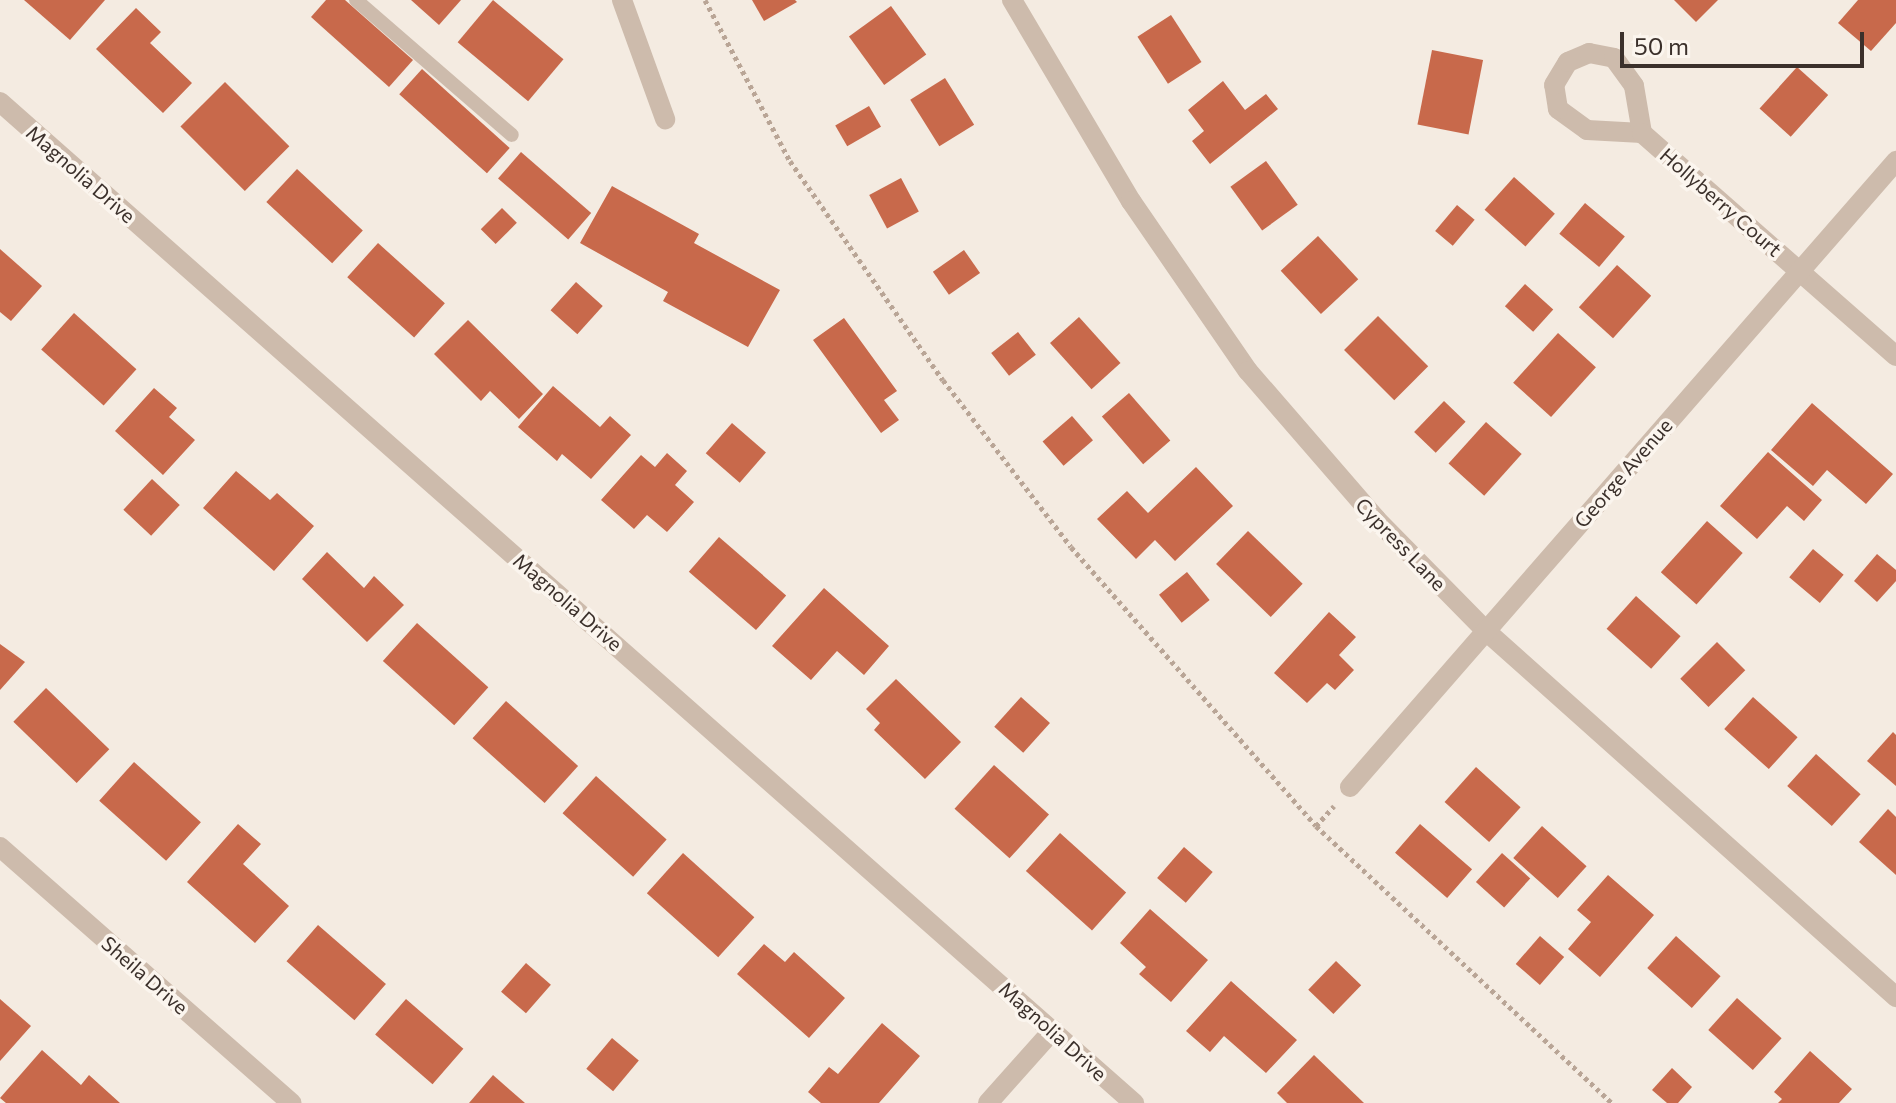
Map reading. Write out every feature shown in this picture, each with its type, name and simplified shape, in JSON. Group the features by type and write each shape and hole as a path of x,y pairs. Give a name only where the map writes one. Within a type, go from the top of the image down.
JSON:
{"street":[{"path":"622,0 665,119"},
{"name":"Cypress Lane","path":"1012,0 1131,201 1248,371 1376,519 1486,631 1896,997"},
{"name":"Hollyberry Court","path":"1642,133 1634,86 1614,58 1589,53 1568,62 1554,85 1558,109 1587,130 1642,133 1896,356"},
{"name":"Magnolia Drive","path":"0,102 1134,1103"},
{"name":"George Avenue","path":"1350,787 1896,161"},
{"name":"Sheila Drive","path":"0,847 291,1103"},
{"path":"988,1103 1053,1030"}],"lane":[{"path":"356,0 512,135"}],"path":[{"path":"705,0 790,161 943,380 1071,547 1316,826 1612,1103"}],"building":[{"path":"24,0 105,0 70,40"},
{"path":"326,0 345,0 413,60 389,87 311,17"},
{"path":"411,0 461,0 439,25"},
{"path":"493,0 563,59 528,101 458,42"},
{"path":"752,0 795,0 797,2 764,21"},
{"path":"1674,0 1718,0 1696,22"},
{"path":"1858,0 1896,0 1896,23 1871,51 1838,23"},
{"path":"891,6 926,55 884,85 849,37"},
{"path":"136,8 161,32 150,43 192,83 163,113 96,49"},
{"path":"1171,15 1201,62 1168,84 1137,37"},
{"path":"1432,50 1483,60 1469,135 1417,125"},
{"path":"1797,67 1828,95 1791,137 1760,109"},
{"path":"422,69 510,148 487,173 399,94"},
{"path":"945,78 974,125 939,146 910,100"},
{"path":"1223,81 1245,110 1266,94 1278,109 1210,164 1192,141 1204,131 1188,110"},
{"path":"225,82 289,146 245,191 180,127"},
{"path":"869,106 881,127 847,146 835,126"},
{"path":"521,152 591,213 568,239 498,178"},
{"path":"1266,161 1298,205 1262,231 1230,187"},
{"path":"297,169 363,230 332,263 266,202"},
{"path":"1514,177 1555,214 1525,247 1485,210"},
{"path":"901,178 919,212 887,228 869,195"},
{"path":"612,186 699,234 694,243 780,290 748,347 663,301 668,292 580,243"},
{"path":"1585,203 1625,236 1599,267 1559,234"},
{"path":"1457,205 1475,220 1453,246 1435,231"},
{"path":"502,208 517,223 496,244 481,229"},
{"path":"1318,236 1358,279 1321,314 1281,271"},
{"path":"378,243 445,303 414,337 347,277"},
{"path":"0,249 42,286 11,321 0,312"},
{"path":"964,250 980,273 949,295 933,272"},
{"path":"1617,265 1651,296 1613,338 1579,307"},
{"path":"576,282 603,306 577,334 551,310"},
{"path":"1525,284 1553,309 1533,332 1505,306"},
{"path":"74,313 136,369 104,406 41,349"},
{"path":"1378,316 1428,366 1394,400 1344,350"},
{"path":"1079,317 1120,363 1092,389 1050,343"},
{"path":"844,318 897,391 884,400 899,420 881,433 813,340"},
{"path":"468,320 543,394 519,419 490,391 481,401 434,354"},
{"path":"1018,332 1036,355 1009,376 991,353"},
{"path":"1558,333 1596,367 1551,417 1513,383"},
{"path":"553,386 600,427 610,416 631,435 591,479 562,454 557,461 518,427"},
{"path":"154,388 177,408 169,417 195,440 163,475 115,431"},
{"path":"1129,393 1170,441 1143,464 1102,417"},
{"path":"1444,401 1466,422 1436,453 1414,432"},
{"path":"1812,403 1893,474 1866,504 1827,470 1813,486 1771,450"},
{"path":"1072,416 1093,440 1064,466 1043,442"},
{"path":"1486,422 1522,454 1484,496 1449,464"},
{"path":"732,423 766,453 740,483 706,453"},
{"path":"1768,452 1822,500 1804,521 1787,506 1757,539 1720,506"},
{"path":"667,453 687,471 675,485 694,502 667,532 647,515 634,529 601,500 641,455 655,467"},
{"path":"1196,467 1233,506 1175,561 1155,540 1136,559 1097,519 1127,491 1148,513"},
{"path":"236,471 270,500 277,493 314,526 274,571 203,508"},
{"path":"152,479 180,505 151,536 123,510"},
{"path":"1707,521 1743,553 1697,604 1661,572"},
{"path":"1248,531 1303,584 1271,617 1216,564"},
{"path":"719,537 786,595 756,630 689,572"},
{"path":"1813,549 1844,575 1820,603 1789,577"},
{"path":"327,552 364,588 374,576 404,605 367,642 302,579"},
{"path":"1877,554 1896,570 1896,581 1877,602 1854,581"},
{"path":"1187,572 1210,600 1182,623 1159,595"},
{"path":"824,588 889,646 864,675 837,651 811,680 772,646"},
{"path":"1636,596 1681,636 1651,669 1607,629"},
{"path":"1329,612 1356,637 1339,655 1354,670 1335,690 1327,683 1307,703 1274,673"},
{"path":"417,623 488,687 454,725 383,661"},
{"path":"1717,642 1745,670 1709,707 1680,679"},
{"path":"0,644 25,662 0,690"},
{"path":"896,679 961,742 925,779 874,730 880,723 866,709"},
{"path":"46,688 109,749 77,783 13,722"},
{"path":"1021,697 1050,723 1023,753 994,727"},
{"path":"1753,697 1798,737 1769,769 1724,729"},
{"path":"506,701 578,766 545,803 473,738"},
{"path":"1893,732 1896,735 1896,786 1867,761"},
{"path":"1816,754 1861,794 1832,826 1787,786"},
{"path":"134,762 201,822 166,861 99,801"},
{"path":"994,765 1049,815 1010,858 955,809"},
{"path":"1476,767 1521,807 1489,842 1445,802"},
{"path":"596,776 667,840 633,877 563,813"},
{"path":"1888,809 1896,817 1896,875 1859,842"},
{"path":"238,824 261,844 243,864 289,906 255,943 187,882"},
{"path":"1420,824 1472,869 1447,898 1395,853"},
{"path":"1542,826 1587,866 1558,898 1513,858"},
{"path":"1060,833 1126,893 1092,930 1026,871"},
{"path":"1184,847 1213,872 1186,903 1157,878"},
{"path":"683,853 754,917 718,957 647,893"},
{"path":"1502,853 1530,878 1504,907 1476,882"},
{"path":"1608,875 1654,915 1600,977 1568,949 1591,922 1577,910"},
{"path":"1150,909 1208,960 1171,1002 1139,974 1146,967 1120,943"},
{"path":"318,925 386,984 354,1020 287,961"},
{"path":"1540,936 1564,957 1540,985 1516,964"},
{"path":"1676,936 1721,976 1692,1008 1647,968"},
{"path":"764,944 785,962 794,952 845,998 809,1038 737,974"},
{"path":"1336,961 1361,985 1333,1014 1308,990"},
{"path":"526,963 551,985 526,1013 501,992"},
{"path":"1231,981 1297,1040 1266,1073 1224,1036 1210,1052 1186,1031"},
{"path":"1737,998 1782,1038 1753,1070 1708,1030"},
{"path":"0,999 31,1026 0,1061"},
{"path":"406,999 463,1049 433,1084 375,1034"},
{"path":"882,1023 920,1056 879,1103 821,1103 808,1092 829,1067 838,1074"},
{"path":"612,1038 639,1060 613,1091 586,1069"},
{"path":"42,1050 81,1085 89,1075 120,1103 6,1103 0,1098"},
{"path":"1810,1051 1852,1089 1839,1103 1778,1103 1782,1099 1774,1092"},
{"path":"1314,1055 1364,1103 1287,1103 1277,1093"},
{"path":"1672,1068 1692,1087 1678,1103 1667,1103 1652,1090"},
{"path":"493,1075 525,1103 469,1103"}]}
